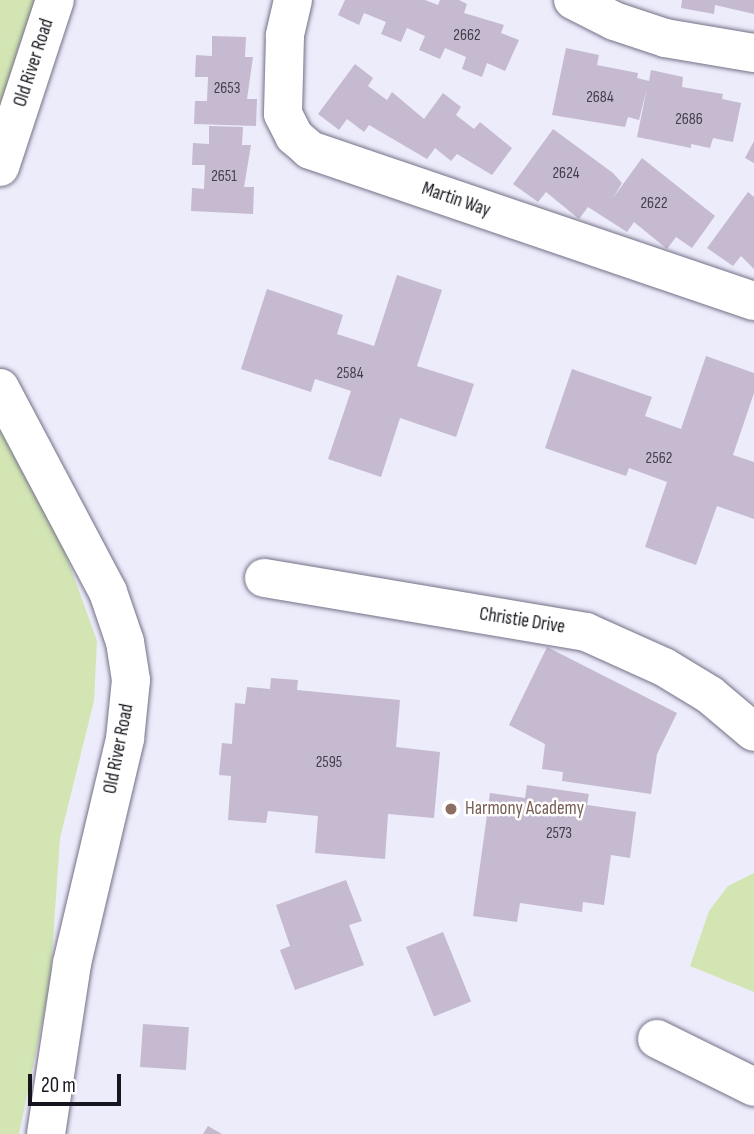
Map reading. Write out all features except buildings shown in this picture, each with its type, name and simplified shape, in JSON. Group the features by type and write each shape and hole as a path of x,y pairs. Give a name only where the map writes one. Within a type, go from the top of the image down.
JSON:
{"street":[{"name":"Old River Road","path":"0,167 55,0"},
{"name":"Martin Way","path":"293,0 285,36 283,114 294,136 310,150 754,301"},
{"path":"573,0 614,21 665,38 754,53"},
{"name":"Old River Road","path":"0,388 108,592 125,642 131,680 125,739 72,964 46,1134"},
{"name":"Christie Drive","path":"264,579 586,632 699,688 754,732"},
{"path":"657,1039 754,1087"}],"green space":[{"path":"0,0 41,0 0,116"},
{"path":"0,426 52,516 97,641 94,701 60,838 50,984 19,1134 0,1134"},
{"path":"754,873 754,992 690,966 709,911 728,886"}],"place":[{"name":"Harmony Academy","path":"451,809"}]}
